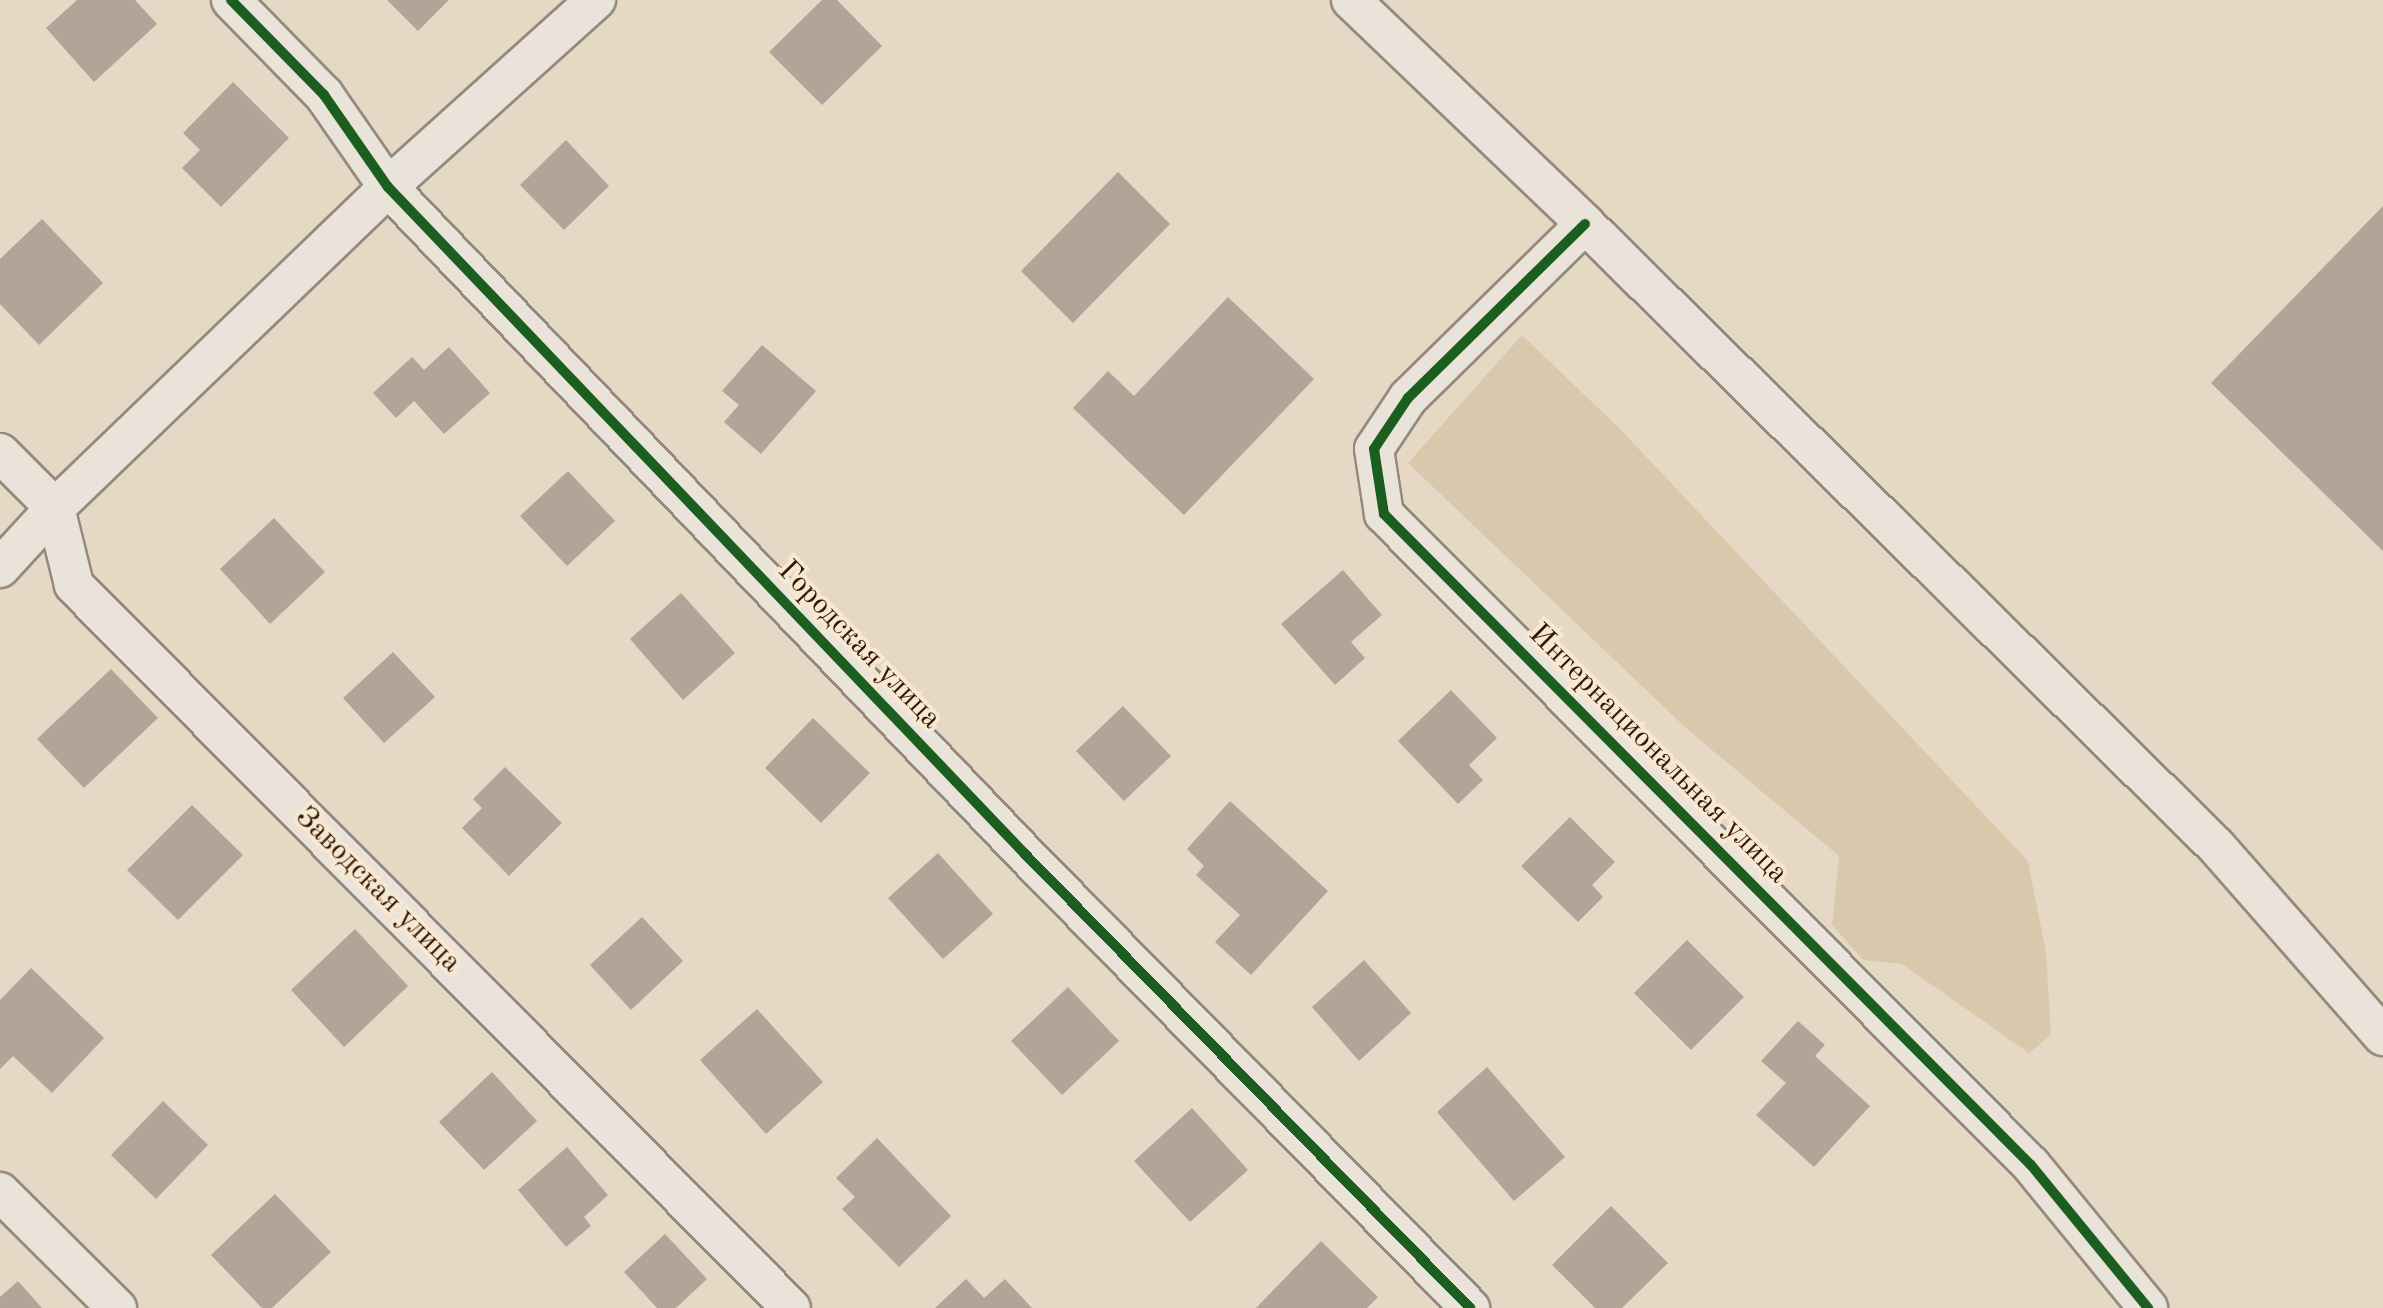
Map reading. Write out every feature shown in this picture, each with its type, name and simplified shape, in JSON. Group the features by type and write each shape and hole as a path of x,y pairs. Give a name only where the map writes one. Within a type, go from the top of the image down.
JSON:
{"street":[{"name":"Городская улица","path":"231,0 324,95 388,187 1025,854 1470,1308"},
{"path":"0,568 55,508 388,187 596,0"},
{"path":"1351,0 1585,224 2216,846 2383,1036"},
{"name":"Интернациональная улица","path":"1585,224 1400,411 1374,449 1384,514 2031,1165 2148,1308"},
{"path":"0,453 55,508"},
{"name":"Заводская улица","path":"55,508 74,585 791,1308"},
{"path":"0,1192 116,1308"}],"shaded area":[{"path":"1522,335 1619,428 2028,861 2046,953 2051,1035 2029,1053 1902,964 1863,960 1832,925 1839,856 1687,729 1408,463"}],"building":[{"path":"77,0 135,0 157,24 94,82 46,28"},
{"path":"387,0 449,0 418,31"},
{"path":"822,0 837,0 882,46 822,105 769,52"},
{"path":"233,82 289,138 221,207 182,168 200,150 183,133"},
{"path":"566,140 609,186 564,230 520,185"},
{"path":"1118,172 1170,224 1073,323 1021,271"},
{"path":"2383,206 2383,551 2211,383"},
{"path":"42,219 103,283 39,345 0,304 0,259"},
{"path":"1228,297 1314,379 1184,515 1073,408 1108,371 1134,396"},
{"path":"762,345 816,391 761,454 724,422 739,405 722,391"},
{"path":"449,347 490,393 444,434 414,401 396,418 373,393 412,357 424,370"},
{"path":"568,471 615,521 567,566 520,516"},
{"path":"274,518 325,572 270,624 220,569"},
{"path":"1343,570 1382,615 1351,642 1365,658 1335,685 1281,624"},
{"path":"681,593 735,653 683,700 630,639"},
{"path":"393,652 435,697 384,743 343,698"},
{"path":"111,669 158,718 84,788 37,739"},
{"path":"1451,690 1497,738 1469,765 1483,780 1458,804 1398,741"},
{"path":"1123,706 1171,756 1124,801 1076,751"},
{"path":"813,718 870,773 821,823 765,768"},
{"path":"505,767 562,823 509,876 462,828 482,808 473,799"},
{"path":"1230,801 1328,891 1251,975 1215,942 1240,915 1196,875 1204,866 1187,849"},
{"path":"192,805 243,855 178,920 127,870"},
{"path":"1570,817 1615,862 1592,885 1603,897 1578,922 1521,866"},
{"path":"938,853 993,914 943,959 888,898"},
{"path":"642,917 683,961 631,1010 590,965"},
{"path":"355,929 408,986 344,1047 291,990"},
{"path":"1687,940 1744,997 1691,1050 1634,993"},
{"path":"1364,960 1411,1013 1359,1061 1312,1007"},
{"path":"31,968 104,1038 52,1093 13,1056 0,1069 0,1000"},
{"path":"1068,987 1119,1041 1062,1095 1011,1041"},
{"path":"757,1009 823,1082 766,1134 700,1060"},
{"path":"1798,1021 1825,1045 1815,1056 1870,1106 1814,1167 1756,1115 1786,1083 1761,1061"},
{"path":"1487,1067 1565,1157 1514,1201 1437,1112"},
{"path":"492,1072 537,1121 484,1170 439,1122"},
{"path":"163,1101 208,1145 156,1199 111,1155"},
{"path":"1192,1108 1248,1170 1190,1222 1134,1161"},
{"path":"877,1138 951,1216 899,1267 842,1209 855,1197 836,1178"},
{"path":"567,1147 608,1195 584,1217 591,1226 566,1247 518,1190"},
{"path":"275,1194 331,1252 272,1308 262,1308 211,1255"},
{"path":"1611,1206 1668,1263 1622,1308 1595,1308 1552,1265"},
{"path":"665,1234 707,1279 676,1308 657,1308 624,1272"},
{"path":"1321,1241 1378,1297 1367,1308 1256,1308"},
{"path":"966,1279 984,1298 1005,1279 1032,1308 935,1308"},
{"path":"18,1281 42,1308 0,1308 0,1297"}],"cycle path":[{"path":"231,0 324,95 388,187 1025,854 1470,1308"},
{"path":"1585,224 1408,398 1374,449 1384,514 2031,1165 2148,1308"}]}
